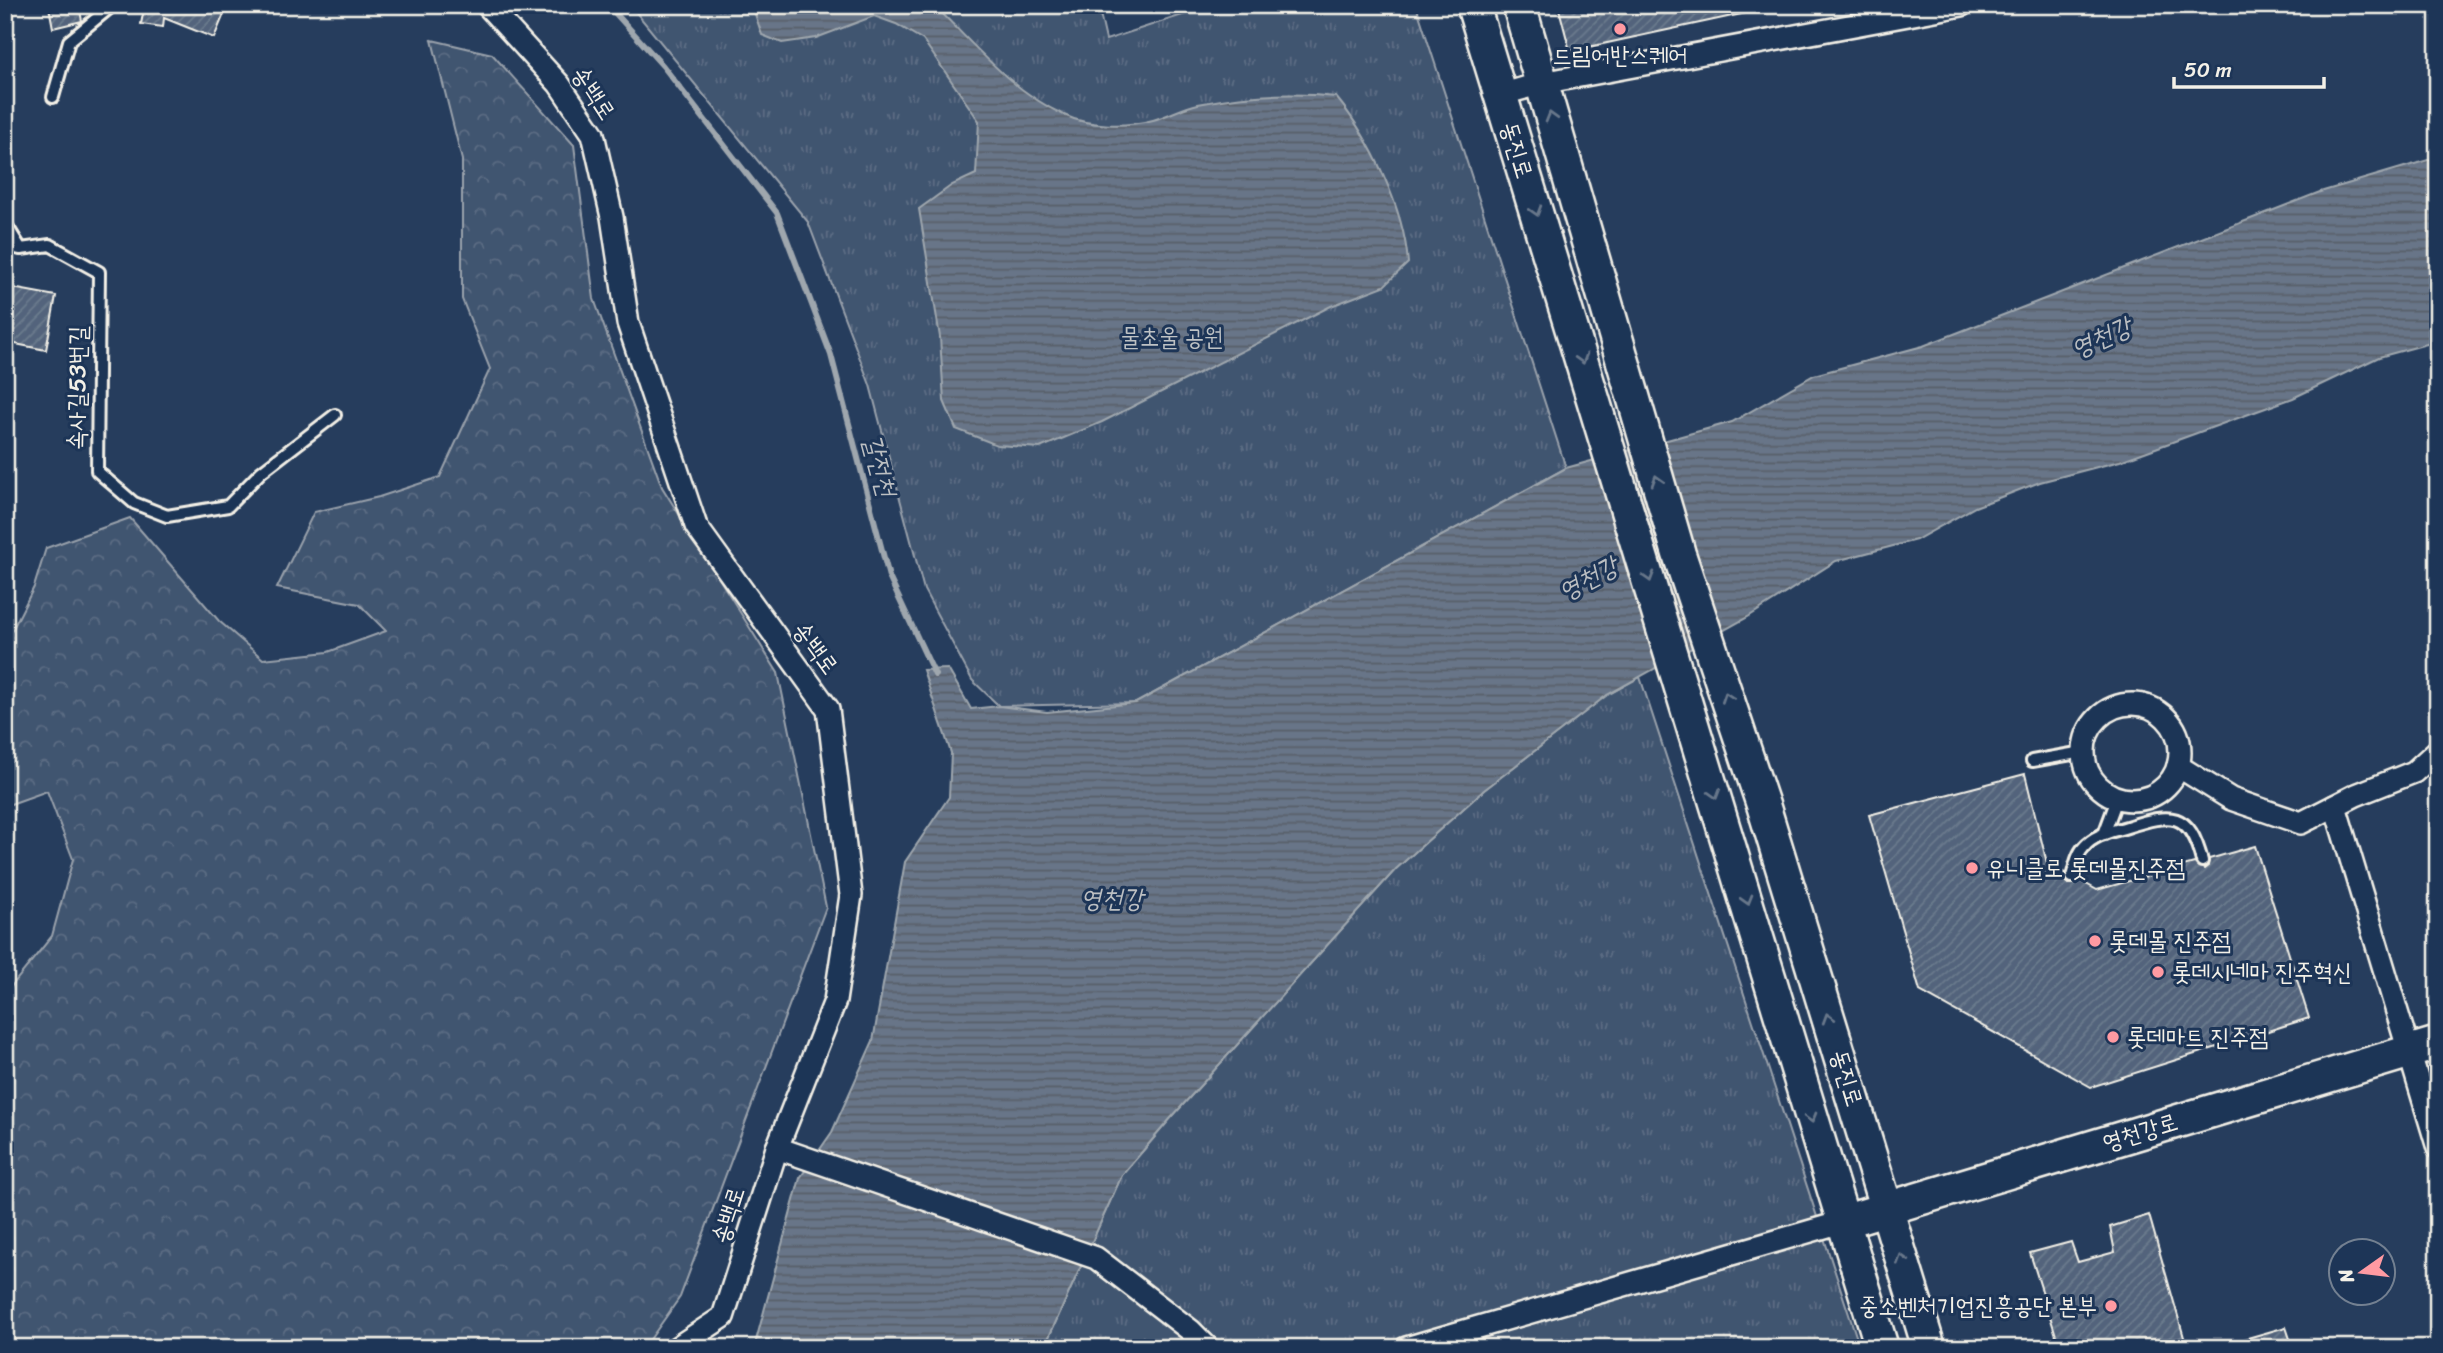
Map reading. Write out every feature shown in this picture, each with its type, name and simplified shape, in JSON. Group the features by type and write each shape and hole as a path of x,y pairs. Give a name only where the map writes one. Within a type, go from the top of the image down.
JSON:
{"street":[{"name":"송백로","path":"487,5 559,84 593,134 612,217 628,323 696,526 828,709 851,895 835,1001 777,1148 723,1317 676,1348"},
{"name":"동진로","path":"1473,5 1882,1348"},
{"name":"동진로","path":"1519,5 1596,277 1679,554 1764,808 1929,1348"},
{"path":"1500,95 1542,83 1962,5"},
{"path":"2138,704 2154,709 2172,726 2180,750 2178,766 2166,786 2147,798 2132,801 2117,799 2103,792 2085,767 2083,752 2086,737 2094,722 2106,711 2122,705 2138,704"},
{"path":"2178,766 2231,799 2301,823 2356,795 2414,772 2438,750"},
{"path":"2335,807 2423,1047 2438,1148"},
{"name":"영천강로","path":"1842,1222 2423,1047"},
{"path":"777,1148 1096,1258 1190,1330 1208,1348"},
{"path":"1406,1348 1842,1222"}],"lane":[{"path":"53,96 69,41 113,5"},
{"path":"5,223 21,249"},
{"name":"속사길53번길","path":"5,246 21,249 50,244 99,272 97,471 134,503 167,516 228,506 261,472 335,415"},
{"path":"2032,761 2083,752"},
{"path":"2104,834 2117,799"},
{"path":"2072,877 2081,850 2093,837 2160,816 2172,818 2195,835 2202,861"}],"green space":[{"name":"물초울 공원","path":"630,5 1098,5 1106,40 1213,5 1416,5 1566,468 1136,703 999,706 972,680 924,590 870,385 808,222"},
{"path":"432,40 492,54 574,145 594,299 662,487 778,673 826,907 680,1297 644,1348 43,1348 5,1345 5,994 52,936 73,859 47,791 5,806 5,644 34,587 46,548 130,518 219,621 263,659 328,652 386,631 359,604 277,588 314,512 379,497 440,477 490,369 462,299 462,160"},
{"path":"1640,677 1860,1348 1044,1348 1122,1175 1171,1118 1396,869 1484,790 1607,695"}],"water":[{"path":"752,5 934,5 995,66 1028,94 1064,115 1096,124 1143,122 1192,105 1232,98 1267,95 1336,97 1361,133 1384,176 1400,220 1408,263 1384,286 1331,306 1102,422 1040,448 997,445 956,429 944,401 940,337 919,209 952,185 976,174 979,121 923,40 896,24 874,16 816,38 782,43 762,35"},
{"name":"영천강","path":"2438,157 2438,341 2379,357 2293,398 2120,461 2040,482 1975,507 1916,540 1836,561 1748,617 1607,695 1484,790 1396,869 1171,1118 1122,1175 1044,1348 754,1348 800,1178 832,1132 873,1041 905,862 949,797 951,753 923,670 948,669 971,709 999,706 1047,712 1136,703 1566,468 1732,422 1814,375 1923,346 2320,192"}],"building":[{"path":"79,5 82,21 53,28 49,7"},
{"path":"135,5 203,5 224,14 214,38 164,18 163,27 141,24 144,9"},
{"name":"드림어반스퀘어","path":"1558,5 1750,5 1751,12 1570,51"},
{"path":"7,287 56,296 46,350 5,342"},
{"name":"롯데몰 진주점","path":"2025,774 2047,863 2065,873 2065,880 2069,884 2079,880 2097,890 2194,863 2204,869 2208,866 2209,859 2255,846 2309,1018 2091,1087 1920,991 1869,815"},
{"name":"중소벤처기업진흥공단 본부","path":"2149,1215 2187,1348 2060,1348 2030,1253 2071,1242 2078,1262 2115,1252 2110,1227"},
{"path":"2286,1327 2293,1348 2231,1348 2230,1343"}],"waterway":[{"name":"갈전천","path":"608,5 663,66 777,213 831,355 889,577 935,675"}],"place":[{"name":"드림어반스퀘어","path":"1620,29"},
{"name":"유니클로 롯데몰진주점","path":"1972,868"},
{"name":"롯데몰 진주점","path":"2095,941"},
{"name":"롯데시네마 진주혁신","path":"2158,972"},
{"name":"롯데마트 진주점","path":"2113,1037"},
{"name":"중소벤처기업진흥공단 본부","path":"2111,1306"}]}
